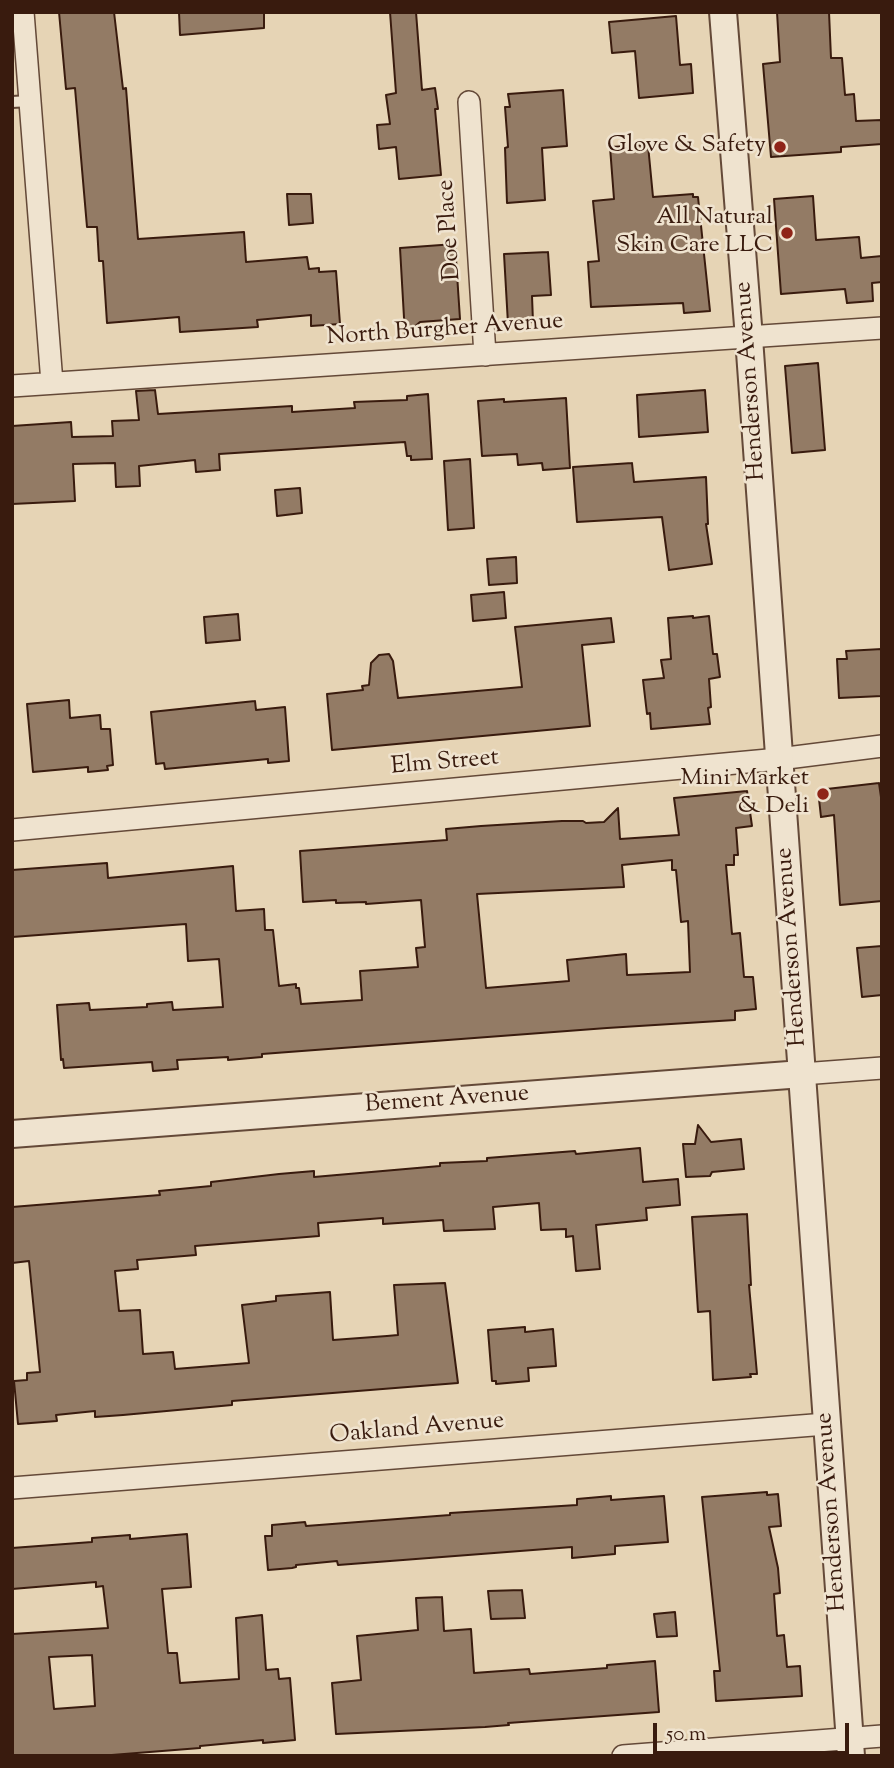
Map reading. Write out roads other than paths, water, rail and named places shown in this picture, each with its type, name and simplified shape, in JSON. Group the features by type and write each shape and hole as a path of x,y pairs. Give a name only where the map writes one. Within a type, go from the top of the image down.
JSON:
{"street":[{"path":"23,12 21,102 52,383"},
{"name":"Henderson Avenue","path":"723,12 749,338 850,1747"},
{"name":"Doe Place","path":"469,102 485,355"},
{"name":"North Burgher Avenue","path":"12,386 882,328"},
{"name":"Elm Street","path":"12,830 779,759 882,746"},
{"name":"Bement Avenue","path":"12,1135 882,1068"},
{"name":"Oakland Avenue","path":"12,1488 826,1424"},
{"path":"623,1756 850,1747 882,1736"}],"place":[{"name":"Glove & Safety","path":"780,147"},
{"name":"All Natural Skin Care LLC","path":"787,233"},
{"name":"Mini Market & Deli","path":"823,794"}]}
